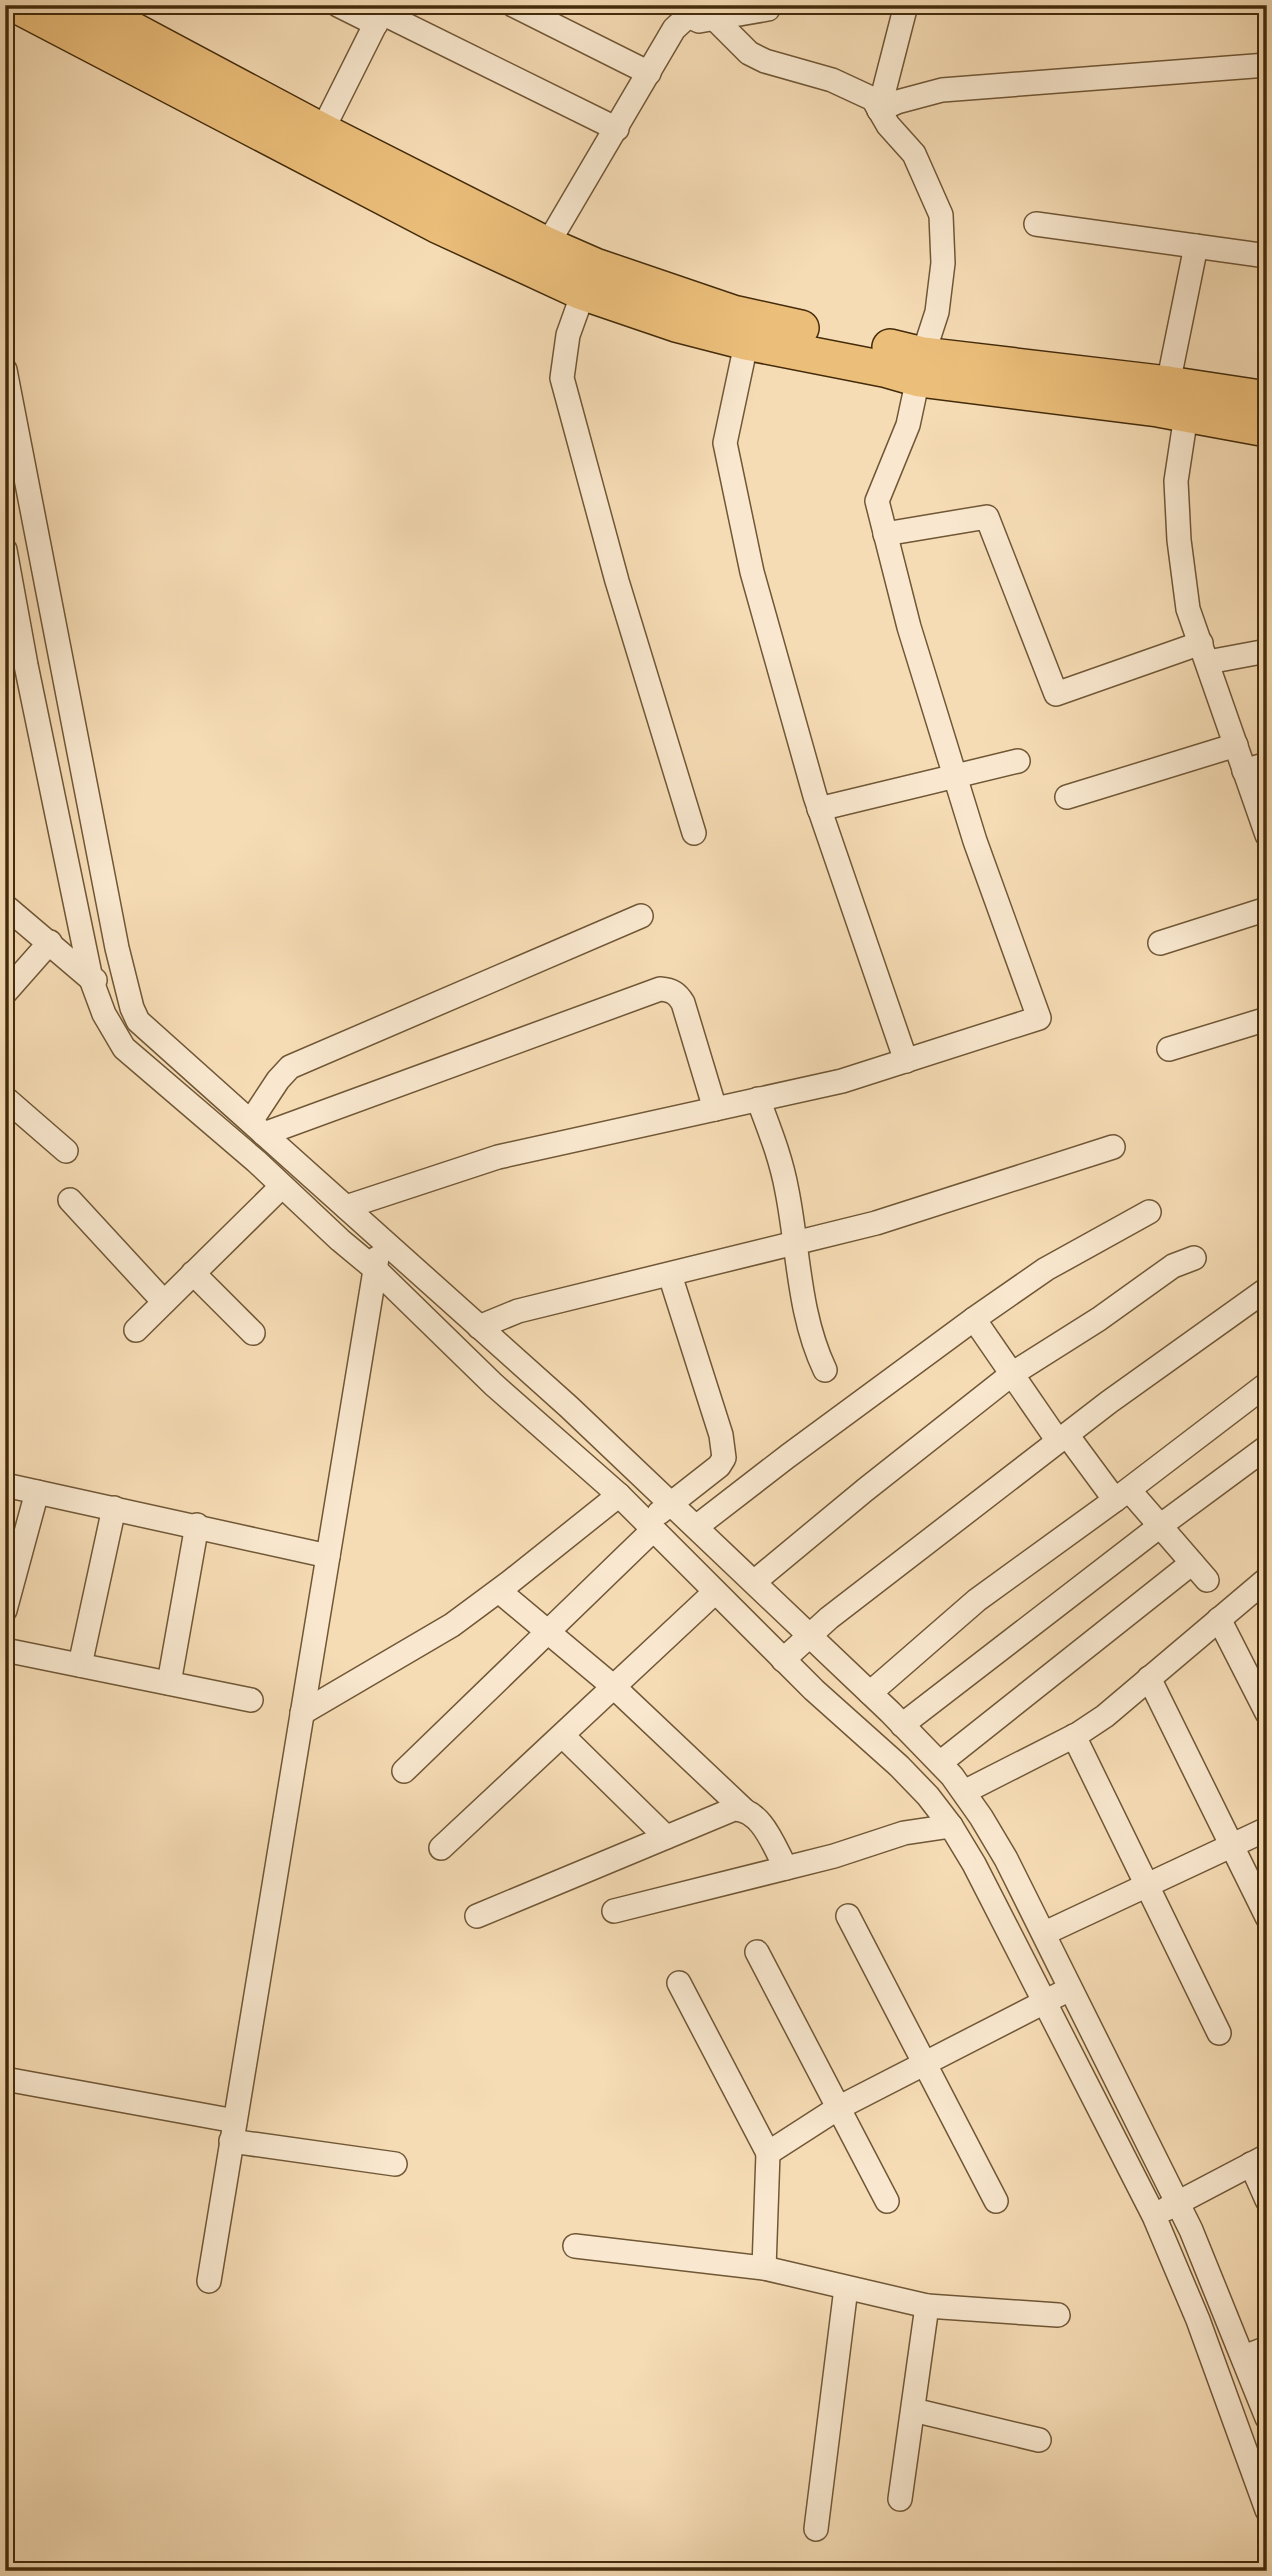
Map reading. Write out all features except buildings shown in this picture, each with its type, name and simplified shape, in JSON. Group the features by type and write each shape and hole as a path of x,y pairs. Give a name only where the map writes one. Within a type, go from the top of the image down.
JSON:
{"main road":[{"path":"16,5 314,145 547,245 589,279"},
{"path":"86,5 314,145 437,225 589,279 676,324 749,330 884,369 921,367 1158,409 1181,395 1267,400"},
{"path":"1181,395 1267,429"}],"street":[{"path":"338,5 381,14 617,129"},
{"path":"513,5 649,73"},
{"path":"667,5 689,11 699,21 726,13 768,9 770,5"},
{"path":"879,110 906,5"},
{"path":"547,245 674,29 689,11"},
{"path":"346,1207 498,1157 842,1081 1038,1018 975,841 909,627 877,501 908,425 937,313 943,263 941,215 914,154 888,125 873,99 832,80 765,61 749,53 726,13"},
{"path":"314,145 381,14"},
{"path":"879,110 897,102 942,90 1267,65"},
{"path":"1036,224 1267,256"},
{"path":"1196,246 1181,395 1176,481 1179,540 1188,609 1267,835"},
{"path":"589,279 568,335 562,378 617,581 695,833"},
{"path":"749,330 724,443 752,572 819,809 906,1061"},
{"path":"5,370 117,948 132,1008 141,1024 569,1407 902,1724 964,1792 1006,1859 1045,1934 1191,2230 1267,2418"},
{"path":"885,534 987,517 1056,694 1204,652 1267,651"},
{"path":"5,550 16,668 91,979 104,1014 124,1048 375,1269 493,1384 619,1495 783,1660 851,1725 900,1766 951,1826 974,1864 1154,2216 1198,2320 1267,2510"},
{"path":"1067,797 1236,745"},
{"path":"819,809 1018,761"},
{"path":"1244,771 1267,764"},
{"path":"5,906 91,979 126,984"},
{"path":"1160,943 1267,909"},
{"path":"258,1127 278,1080 290,1067 641,916"},
{"path":"5,993 50,943"},
{"path":"258,1127 660,989 670,989 683,1003 715,1109"},
{"path":"1169,1049 1267,1019"},
{"path":"5,1098 66,1151"},
{"path":"758,1099 776,1143 796,1244 802,1299 813,1344 825,1370"},
{"path":"479,1327 518,1311 876,1223 1113,1147"},
{"path":"136,1330 282,1186"},
{"path":"70,1200 164,1302"},
{"path":"696,1527 974,1319 1046,1269 1149,1212"},
{"path":"209,2281 381,1239"},
{"path":"754,1582 1012,1374 1099,1319 1173,1266 1194,1258"},
{"path":"193,1273 253,1334"},
{"path":"404,1770 547,1632 671,1504 719,1466 724,1458 725,1447 670,1275"},
{"path":"783,1660 829,1618 1063,1438 1267,1289"},
{"path":"940,1763 1200,1571 1160,1526 1122,1495 1063,1438 1012,1374 974,1319"},
{"path":"870,1693 977,1600 1122,1495 1267,1384"},
{"path":"902,1724 1267,1447"},
{"path":"5,1485 197,1525 328,1556"},
{"path":"5,1610 37,1492"},
{"path":"302,1713 452,1625 619,1495"},
{"path":"80,1665 114,1508"},
{"path":"169,1683 197,1525"},
{"path":"964,1792 1074,1736 1105,1716 1267,1579"},
{"path":"499,1591 615,1688 758,1820 786,1868"},
{"path":"441,1848 715,1592"},
{"path":"1219,1619 1267,1713"},
{"path":"5,1650 251,1700"},
{"path":"1149,1678 1267,1917"},
{"path":"563,1736 666,1837"},
{"path":"1074,1736 1219,2033"},
{"path":"477,1916 734,1809 743,1809"},
{"path":"614,1911 786,1868 904,1833 951,1826"},
{"path":"1045,1934 1267,1829"},
{"path":"848,1916 996,2201"},
{"path":"757,1952 887,2201"},
{"path":"679,1983 768,2153 764,2268"},
{"path":"768,2153 838,2108 1072,1988"},
{"path":"5,2079 233,2131 395,2164"},
{"path":"1154,2216 1259,2160 1267,2200"},
{"path":"575,2246 764,2268 927,2305 1058,2315"},
{"path":"816,2529 846,2288"},
{"path":"900,2499 927,2305"},
{"path":"1244,2357 1267,2348"},
{"path":"913,2410 1039,2440"}]}
